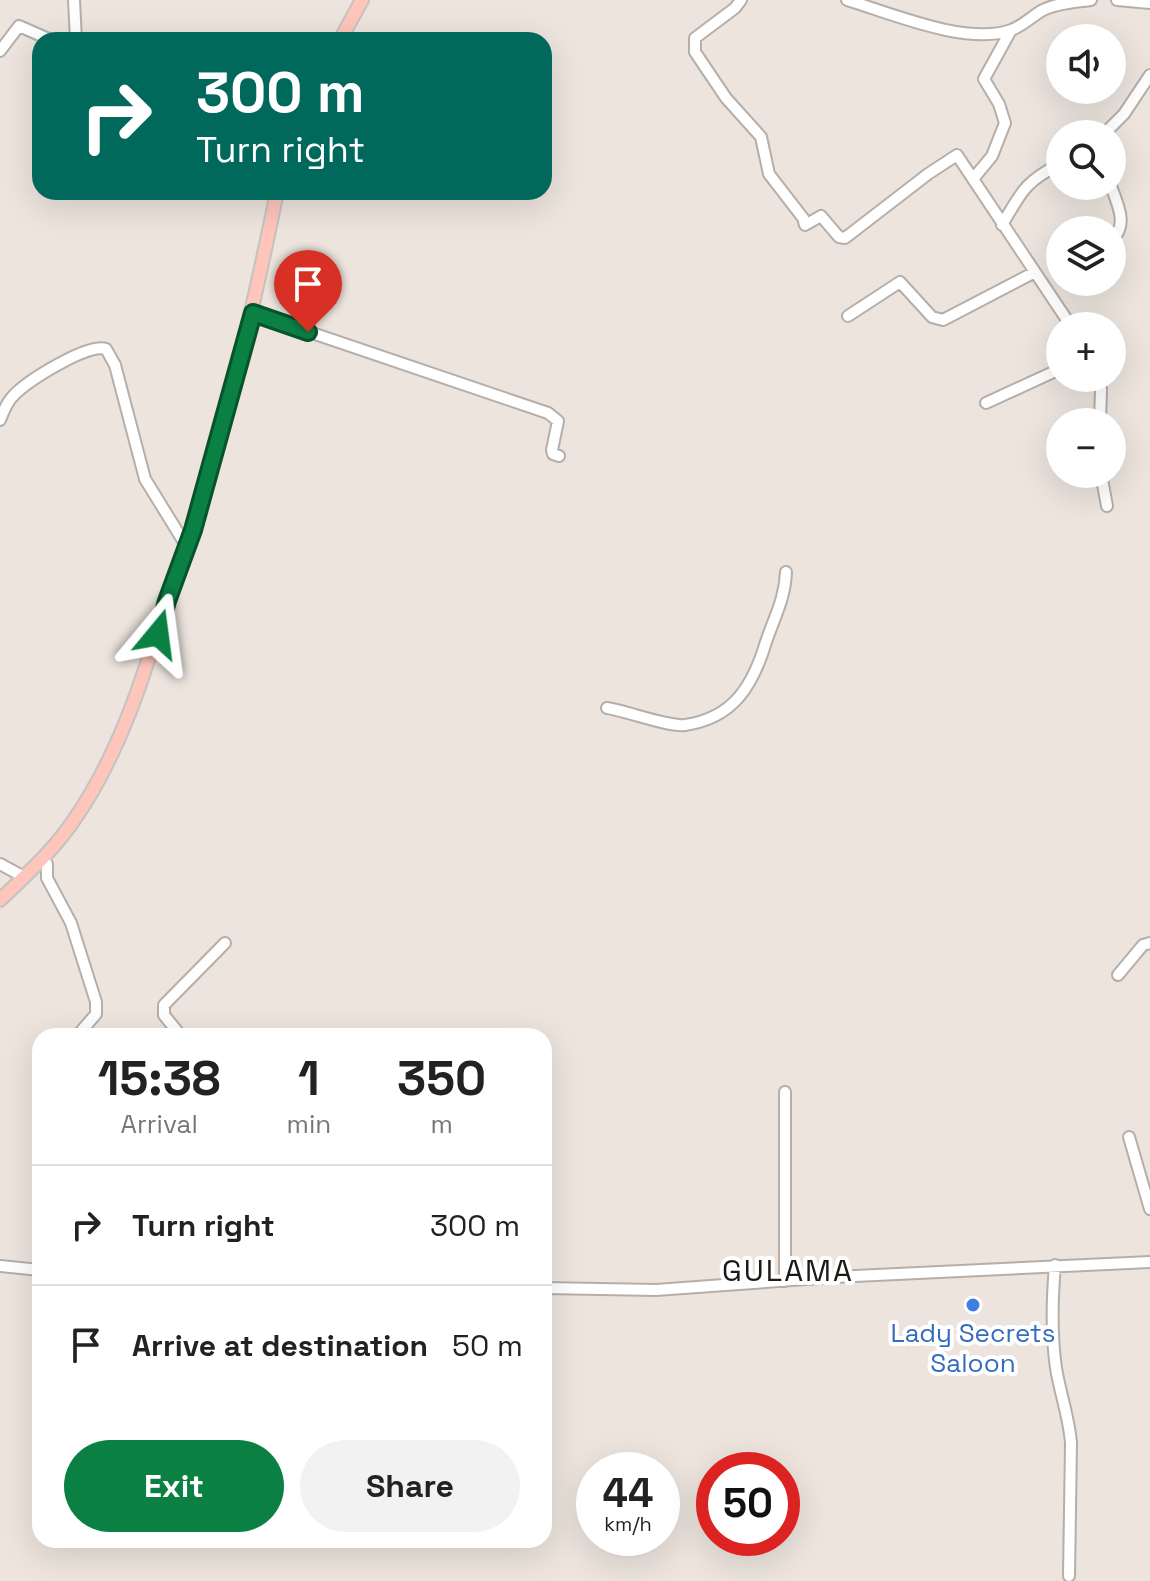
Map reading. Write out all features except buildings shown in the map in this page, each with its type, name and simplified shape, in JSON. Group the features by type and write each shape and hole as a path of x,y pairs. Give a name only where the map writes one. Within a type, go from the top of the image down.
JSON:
{"main road":[{"path":"344,32 362,0"},
{"path":"0,900 41,863 76,819 113,751 147,669 214,458 253,313 275,200"}],"street":[{"path":"74,0 76,32"},
{"path":"741,0 695,38 695,52 726,98 761,137 769,174 803,218 805,225 823,216 839,237 845,238 954,155 959,157 1062,312"},
{"path":"847,0 934,26 970,33 1011,30 1044,9 1091,0"},
{"path":"1117,0 1148,2"},
{"path":"0,51 19,26 33,32"},
{"path":"973,179 992,156 1005,123 999,104 984,79 1011,30"},
{"path":"1118,120 1150,75"},
{"path":"1002,225 1025,186 1046,171"},
{"path":"848,316 900,282 932,317 943,320 1035,272"},
{"path":"253,313 548,413 558,421 552,452 559,456"},
{"path":"0,420 17,392 82,352 91,348 106,349 115,365 145,479 187,547"},
{"path":"986,403 1046,375"},
{"path":"1104,488 1107,506"},
{"path":"607,708 682,725 705,720 732,704 750,684 760,666 783,597 786,572"},
{"path":"0,864 24,877"},
{"path":"47,864 47,878 71,923 97,1009 84,1028"},
{"path":"175,1028 164,1015 164,1005 225,943"},
{"path":"1118,975 1143,945 1150,943"},
{"path":"785,1092 785,1281"},
{"path":"1129,1137 1150,1209"},
{"path":"552,1288 656,1290 1150,1262"},
{"path":"1055,1265 1052,1322 1056,1367 1070,1425 1071,1443 1069,1576"},
{"path":"0,1266 32,1269"}],"place":[{"name":"Lady Secrets Saloon","path":"973,1305"}],"district":[{"name":"GULAMA","path":"788,1270"}],"route":[{"path":"158,634 193,530 253,313 308,332"}]}
